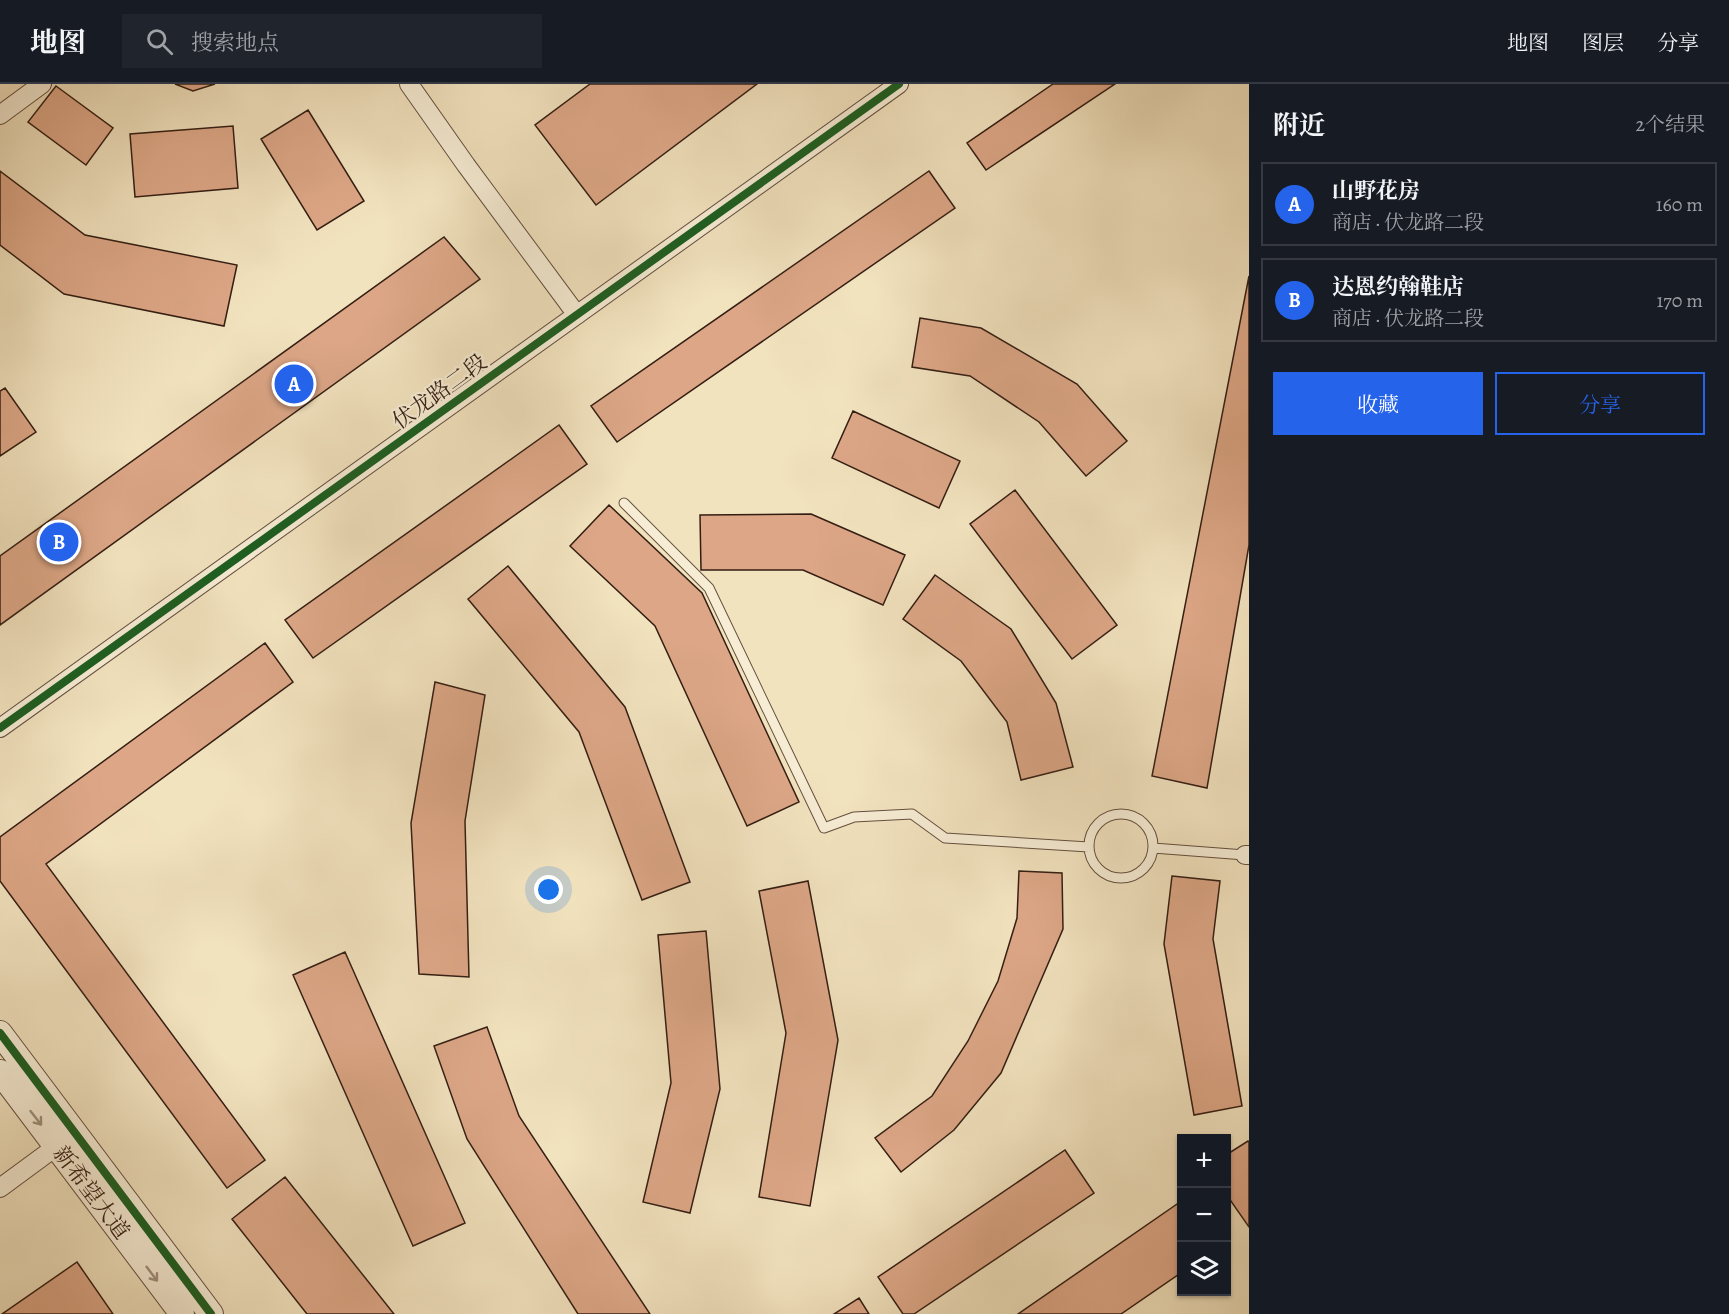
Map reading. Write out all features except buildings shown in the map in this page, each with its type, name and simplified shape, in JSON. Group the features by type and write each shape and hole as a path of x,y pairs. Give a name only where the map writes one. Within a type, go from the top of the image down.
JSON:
{"street":[{"path":"0,115 42,84"},
{"path":"409,84 577,315"},
{"name":"伏龙路二段","path":"0,728 899,84"},
{"path":"0,1033 211,1314"},
{"name":"新希望大道","path":"0,1072 182,1314"},
{"path":"0,1188 57,1146"}],"lane":[{"path":"624,503 709,588 824,828 855,817 912,814 945,838 1089,847"},
{"path":"1122,814 1132,816 1148,828 1153,848 1151,858 1145,868 1126,878 1115,878 1105,874 1097,867 1091,857 1090,836 1102,820 1112,815 1122,814"},
{"path":"1153,848 1247,855"}],"cycle path":[{"path":"0,728 899,84"},
{"path":"0,1033 211,1314"}],"place":[{"name":"山野花房","path":"294,384"},
{"name":"达恩约翰鞋店","path":"59,542"}]}
